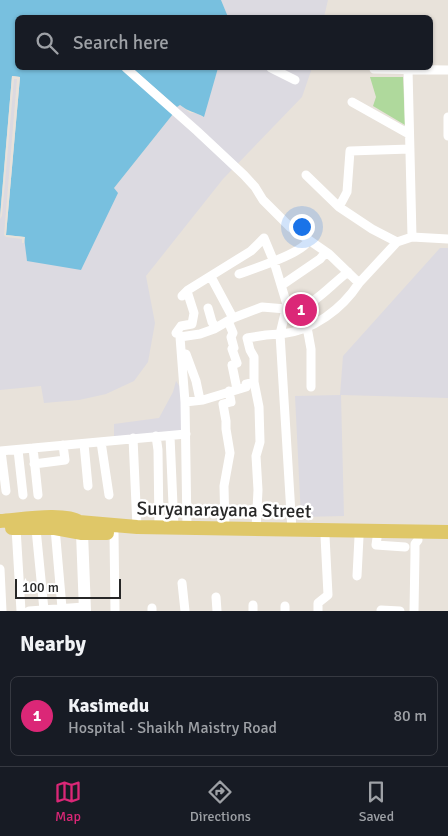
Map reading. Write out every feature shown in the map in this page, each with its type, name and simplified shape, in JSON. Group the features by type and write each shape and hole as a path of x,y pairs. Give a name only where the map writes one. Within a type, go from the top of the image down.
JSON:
{"main road":[{"name":"Suryanarayana Street","path":"0,521 56,517 74,518 80,527 114,533 256,537 325,536 377,538 412,543 448,540"},
{"path":"80,527 84,609"},
{"name":"Suryanarayana Street","path":"0,528 137,527 448,532"}],"street":[{"path":"128,70 197,131 255,187 263,200 290,227 326,252 359,282"},
{"path":"275,70 295,80"},
{"path":"412,237 408,70 448,70"},
{"path":"352,102 409,134"},
{"path":"448,118 448,136"},
{"path":"339,207 347,192 350,151 410,149"},
{"path":"306,175 339,207 372,229 397,242"},
{"path":"256,529 258,490 256,456 260,442 259,407 254,382 254,357 247,338 294,333 338,309 350,297 359,282 397,242 412,237 448,240"},
{"path":"176,333 180,326 192,324 194,313 185,294 251,251 264,238 282,285 287,309 281,334 292,530"},
{"path":"240,274 274,262 304,247 309,240"},
{"path":"282,285 320,259 326,252"},
{"path":"181,528 186,434 180,337 200,334 262,307 292,310 300,308 314,301 348,272"},
{"path":"212,277 230,320 233,333 231,337 234,348 232,350 237,363 232,365 233,390 231,402 223,404 230,453 224,486 225,528"},
{"path":"208,308 216,328"},
{"path":"307,327 311,349 311,387"},
{"path":"181,348 184,350 194,375 200,400"},
{"path":"185,402 200,400 246,387 246,384 254,382"},
{"path":"6,491 1,451 186,434"},
{"path":"156,436 158,450 159,528"},
{"path":"170,436 181,528"},
{"path":"133,438 137,527"},
{"path":"101,442 109,495"},
{"path":"84,444 88,486"},
{"path":"34,464 65,460 63,445"},
{"path":"33,448 38,495"},
{"path":"18,450 23,495"},
{"path":"16,528 22,611"},
{"path":"56,528 62,608"},
{"path":"36,529 44,610"},
{"path":"114,533 115,611"},
{"path":"318,611 320,601 328,595 325,536"},
{"path":"357,576 359,538"},
{"path":"412,543 415,544 414,611"},
{"path":"0,569 2,611"},
{"path":"182,583 185,611"},
{"path":"216,597 217,611"},
{"path":"29,611 62,608 84,609"},
{"path":"381,610 400,611"}],"shaded area":[{"path":"221,0 328,0 324,15 227,15"},
{"path":"123,70 134,70 177,107 180,105 190,113 196,113 203,117 217,70 311,70 302,97 223,179 146,276 155,323 148,362 134,381 106,394 79,400 44,403 41,386 0,390 0,216 12,76 20,77 6,235 25,237 27,261 114,188 173,114"},
{"path":"440,248 448,248 448,398 341,395 344,516 301,517 295,396 340,395 343,356"},
{"path":"176,381 180,387 183,432 114,438 114,424 159,418 173,392"}],"green space":[{"path":"370,77 403,77 405,125 373,106 376,97"}],"water":[{"path":"0,0 221,0 227,15 15,15 15,70 123,70 173,114 114,188 118,193 81,270 27,261 24,237 6,235 20,77 12,76 0,216"},
{"path":"134,70 217,70 204,117 180,105 177,107"}],"pier":[{"path":"12,76 20,77 6,235 25,237 24,243 22,243 22,239 6,237 4,235 17,79 14,79 2,216 0,219"}],"place":[{"name":"Kasimedu","path":"301,310"}]}
